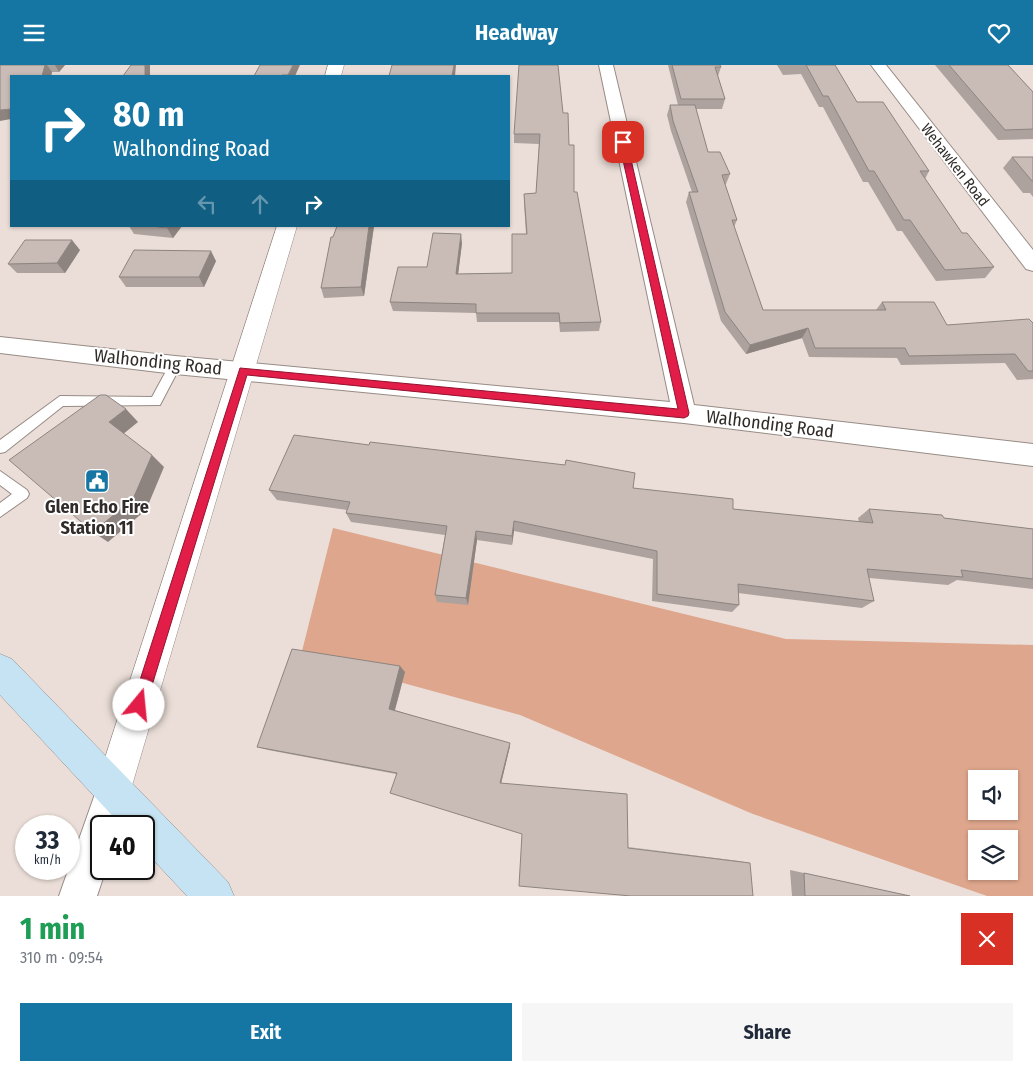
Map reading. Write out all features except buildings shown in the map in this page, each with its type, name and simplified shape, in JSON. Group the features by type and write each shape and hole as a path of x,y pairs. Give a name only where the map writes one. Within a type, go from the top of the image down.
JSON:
{"main road":[{"path":"0,671 214,896"}],"street":[{"path":"606,65 684,413"},
{"name":"Wehawken Road","path":"878,65 1033,264"},
{"path":"78,896 244,371 287,227"},
{"name":"Walhonding Road","path":"0,345 175,365 684,413 1033,455"}],"lane":[{"path":"0,448 60,401 156,403 175,365"},
{"path":"0,477 22,494 0,511"}],"shaded area":[{"path":"333,528 786,639 1033,645 1033,896 987,896 753,814 520,715 301,655"}],"place":[{"name":"Glen Echo Fire Station 11","path":"97,481"}],"route":[{"path":"139,705 244,371 684,413 623,142"}]}
